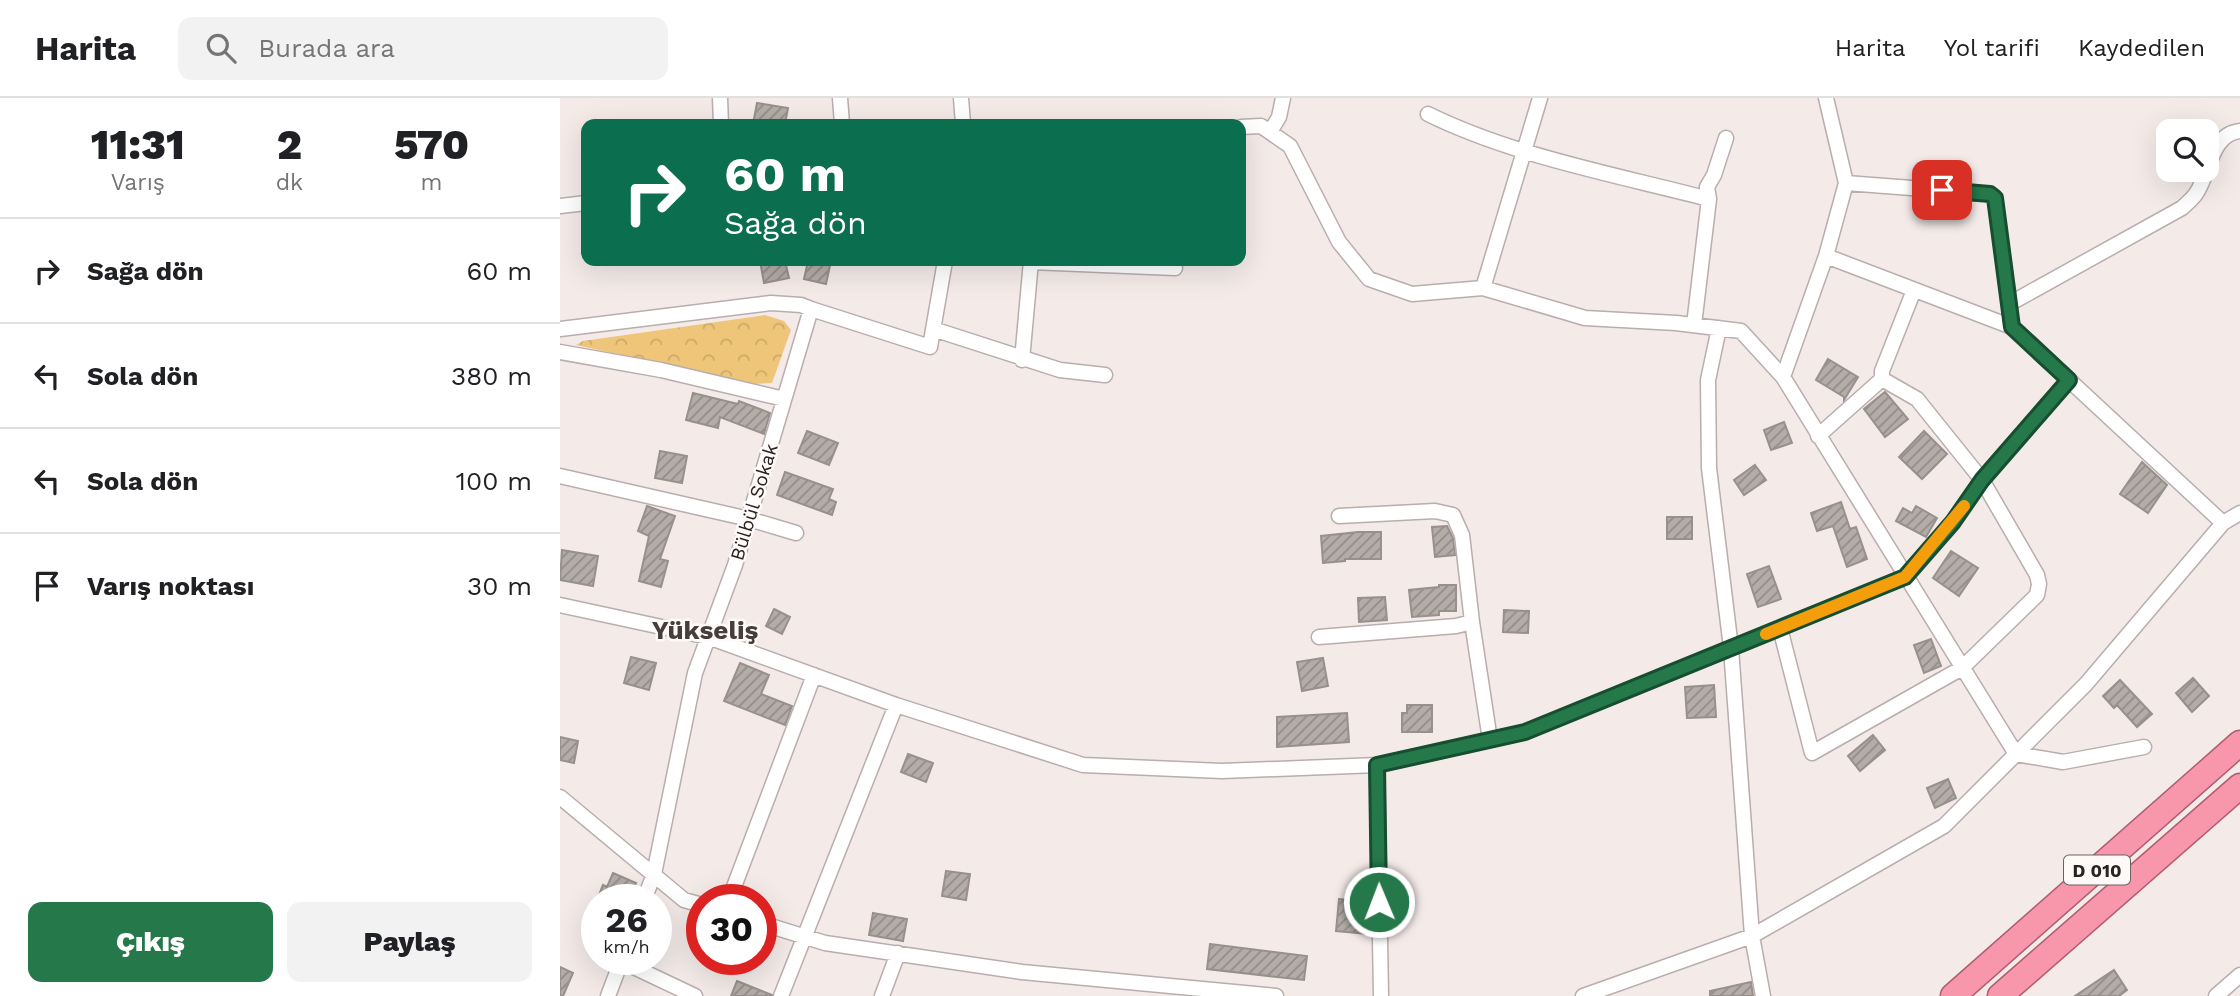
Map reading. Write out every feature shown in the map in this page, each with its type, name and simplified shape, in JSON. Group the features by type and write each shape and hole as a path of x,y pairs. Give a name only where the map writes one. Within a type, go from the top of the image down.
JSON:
{"highway":[{"name":"D 010","path":"1953,996 2240,743"},
{"name":"D 010","path":"2000,996 2240,786"}],"street":[{"path":"720,98 721,119"},
{"path":"840,98 842,119"},
{"path":"961,98 963,119"},
{"path":"1270,132 1279,117 1283,98"},
{"path":"1483,288 1540,98"},
{"path":"1783,377 1826,256 1846,183 1826,98"},
{"path":"1429,114 1456,128 1525,151 1709,199"},
{"path":"1246,127 1261,126 1290,146 1339,242 1369,279 1412,294 1483,288 1585,318 1741,331 1783,377 2016,754 2063,762 2144,747"},
{"path":"2009,304 2182,208 2197,192 2217,146 2232,132 2240,131"},
{"path":"1694,325 1709,199 1707,187 1714,175 1726,138"},
{"path":"1846,183 1990,194 1995,198 2012,327"},
{"path":"560,206 581,204"},
{"path":"1826,256 2012,327 2222,523"},
{"path":"560,329 771,303 801,305 930,347 944,266"},
{"path":"1022,360 1031,266"},
{"path":"1134,266 1175,268"},
{"path":"1818,436 1882,379 1882,371 1914,290"},
{"name":"Bülbül Sokak","path":"650,884 695,673 735,565 811,309"},
{"path":"1719,328 1708,380 1709,468 1731,648 1752,936 1763,996"},
{"path":"933,329 1022,360 1060,370 1105,375"},
{"path":"560,352 661,370 784,399"},
{"path":"1780,628 1812,753 1962,668 2036,595 2039,584 2037,575 1982,480 1917,399 1882,379"},
{"path":"560,605 708,637 896,705 1083,765 1222,771 1377,765 1525,732 1905,577 1953,522 1982,480 2069,380"},
{"path":"560,476 749,519 796,533"},
{"path":"1339,516 1434,511 1453,515 1462,535 1490,740"},
{"path":"1583,996 1752,936 1944,826 2086,684 2222,523 2240,513"},
{"path":"1319,637 1456,626 1472,622"},
{"path":"735,884 814,675"},
{"path":"780,996 896,705"},
{"path":"1377,765 1381,996"},
{"path":"560,797 686,901"},
{"path":"777,928 825,943 1022,972 1276,996"},
{"path":"882,996 898,953"},
{"path":"608,996 616,975"},
{"path":"652,975 695,996"},
{"path":"2216,996 2240,975"}],"green space":[{"path":"765,315 784,321 791,330 772,383 752,384 576,345 583,341"}],"building":[{"path":"757,103 788,108 786,119 754,119"},
{"path":"761,266 786,266 789,278 764,283"},
{"path":"807,266 830,266 826,284 804,279"},
{"path":"1828,359 1858,377 1844,400 1844,397 1816,380"},
{"path":"1885,392 1908,419 1885,437 1864,409"},
{"path":"693,393 738,404 739,401 770,413 764,434 720,417 718,428 686,420"},
{"path":"1784,422 1792,443 1771,450 1764,430"},
{"path":"807,431 838,443 829,465 798,453"},
{"path":"1924,431 1947,454 1922,479 1899,457"},
{"path":"660,451 687,456 682,483 655,478"},
{"path":"2142,462 2167,485 2148,513 2120,494"},
{"path":"1755,465 1766,480 1744,495 1734,480"},
{"path":"785,472 833,489 829,499 836,502 832,515 777,495"},
{"path":"1841,502 1850,529 1856,527 1867,559 1847,567 1833,526 1817,531 1811,513"},
{"path":"647,506 675,516 660,559 668,561 661,587 639,581 649,536 638,531"},
{"path":"1916,506 1937,518 1926,537 1896,521 1903,508 1912,513"},
{"path":"1667,517 1692,517 1692,539 1667,539"},
{"path":"1447,526 1453,538 1455,555 1435,557 1432,527"},
{"path":"1381,532 1381,559 1345,559 1323,563 1321,536"},
{"path":"562,550 598,556 593,586 560,580"},
{"path":"1951,551 1978,568 1959,596 1933,578"},
{"path":"1769,566 1781,599 1758,607 1747,574"},
{"path":"1456,585 1456,611 1439,611 1439,615 1412,617 1409,590"},
{"path":"1385,597 1387,620 1359,622 1358,598"},
{"path":"774,609 790,617 782,634 766,626"},
{"path":"1504,610 1529,611 1528,633 1503,632"},
{"path":"1931,639 1941,666 1924,673 1914,645"},
{"path":"631,657 656,663 649,690 624,683"},
{"path":"1323,658 1328,686 1302,691 1297,662"},
{"path":"740,663 769,675 761,694 792,706 785,725 724,701"},
{"path":"2193,678 2209,696 2192,712 2176,693"},
{"path":"2120,680 2152,714 2137,727 2117,705 2114,708 2103,696"},
{"path":"1714,685 1716,717 1687,718 1685,687"},
{"path":"1407,705 1432,705 1432,732 1402,732 1402,713 1407,713"},
{"path":"1347,713 1349,742 1277,747 1277,717"},
{"path":"1873,735 1885,750 1860,771 1848,756"},
{"path":"560,737 578,741 574,763 560,760"},
{"path":"908,754 933,763 926,782 901,772"},
{"path":"1948,779 1956,798 1935,808 1927,788"},
{"path":"946,871 970,874 966,900 942,896"},
{"path":"613,873 636,883 636,884 608,884"},
{"path":"1339,899 1370,902 1368,934 1336,931"},
{"path":"873,913 907,919 903,941 869,935"},
{"path":"1210,944 1307,956 1304,980 1207,969"},
{"path":"560,967 573,973 563,996 560,996"},
{"path":"2114,970 2127,990 2119,996 2075,996"},
{"path":"737,981 772,995 772,996 731,996"},
{"path":"1751,982 1753,996 1710,996 1710,991"}],"slow traffic":[{"path":"1766,634 1905,577 1964,506"}],"district":[{"name":"Yükseliş","path":"705,630"}],"route":[{"path":"1379,902 1377,765 1525,732 1905,577 1953,522 1982,480 2069,380 2012,327 1995,198 1990,194 1942,190"}]}
